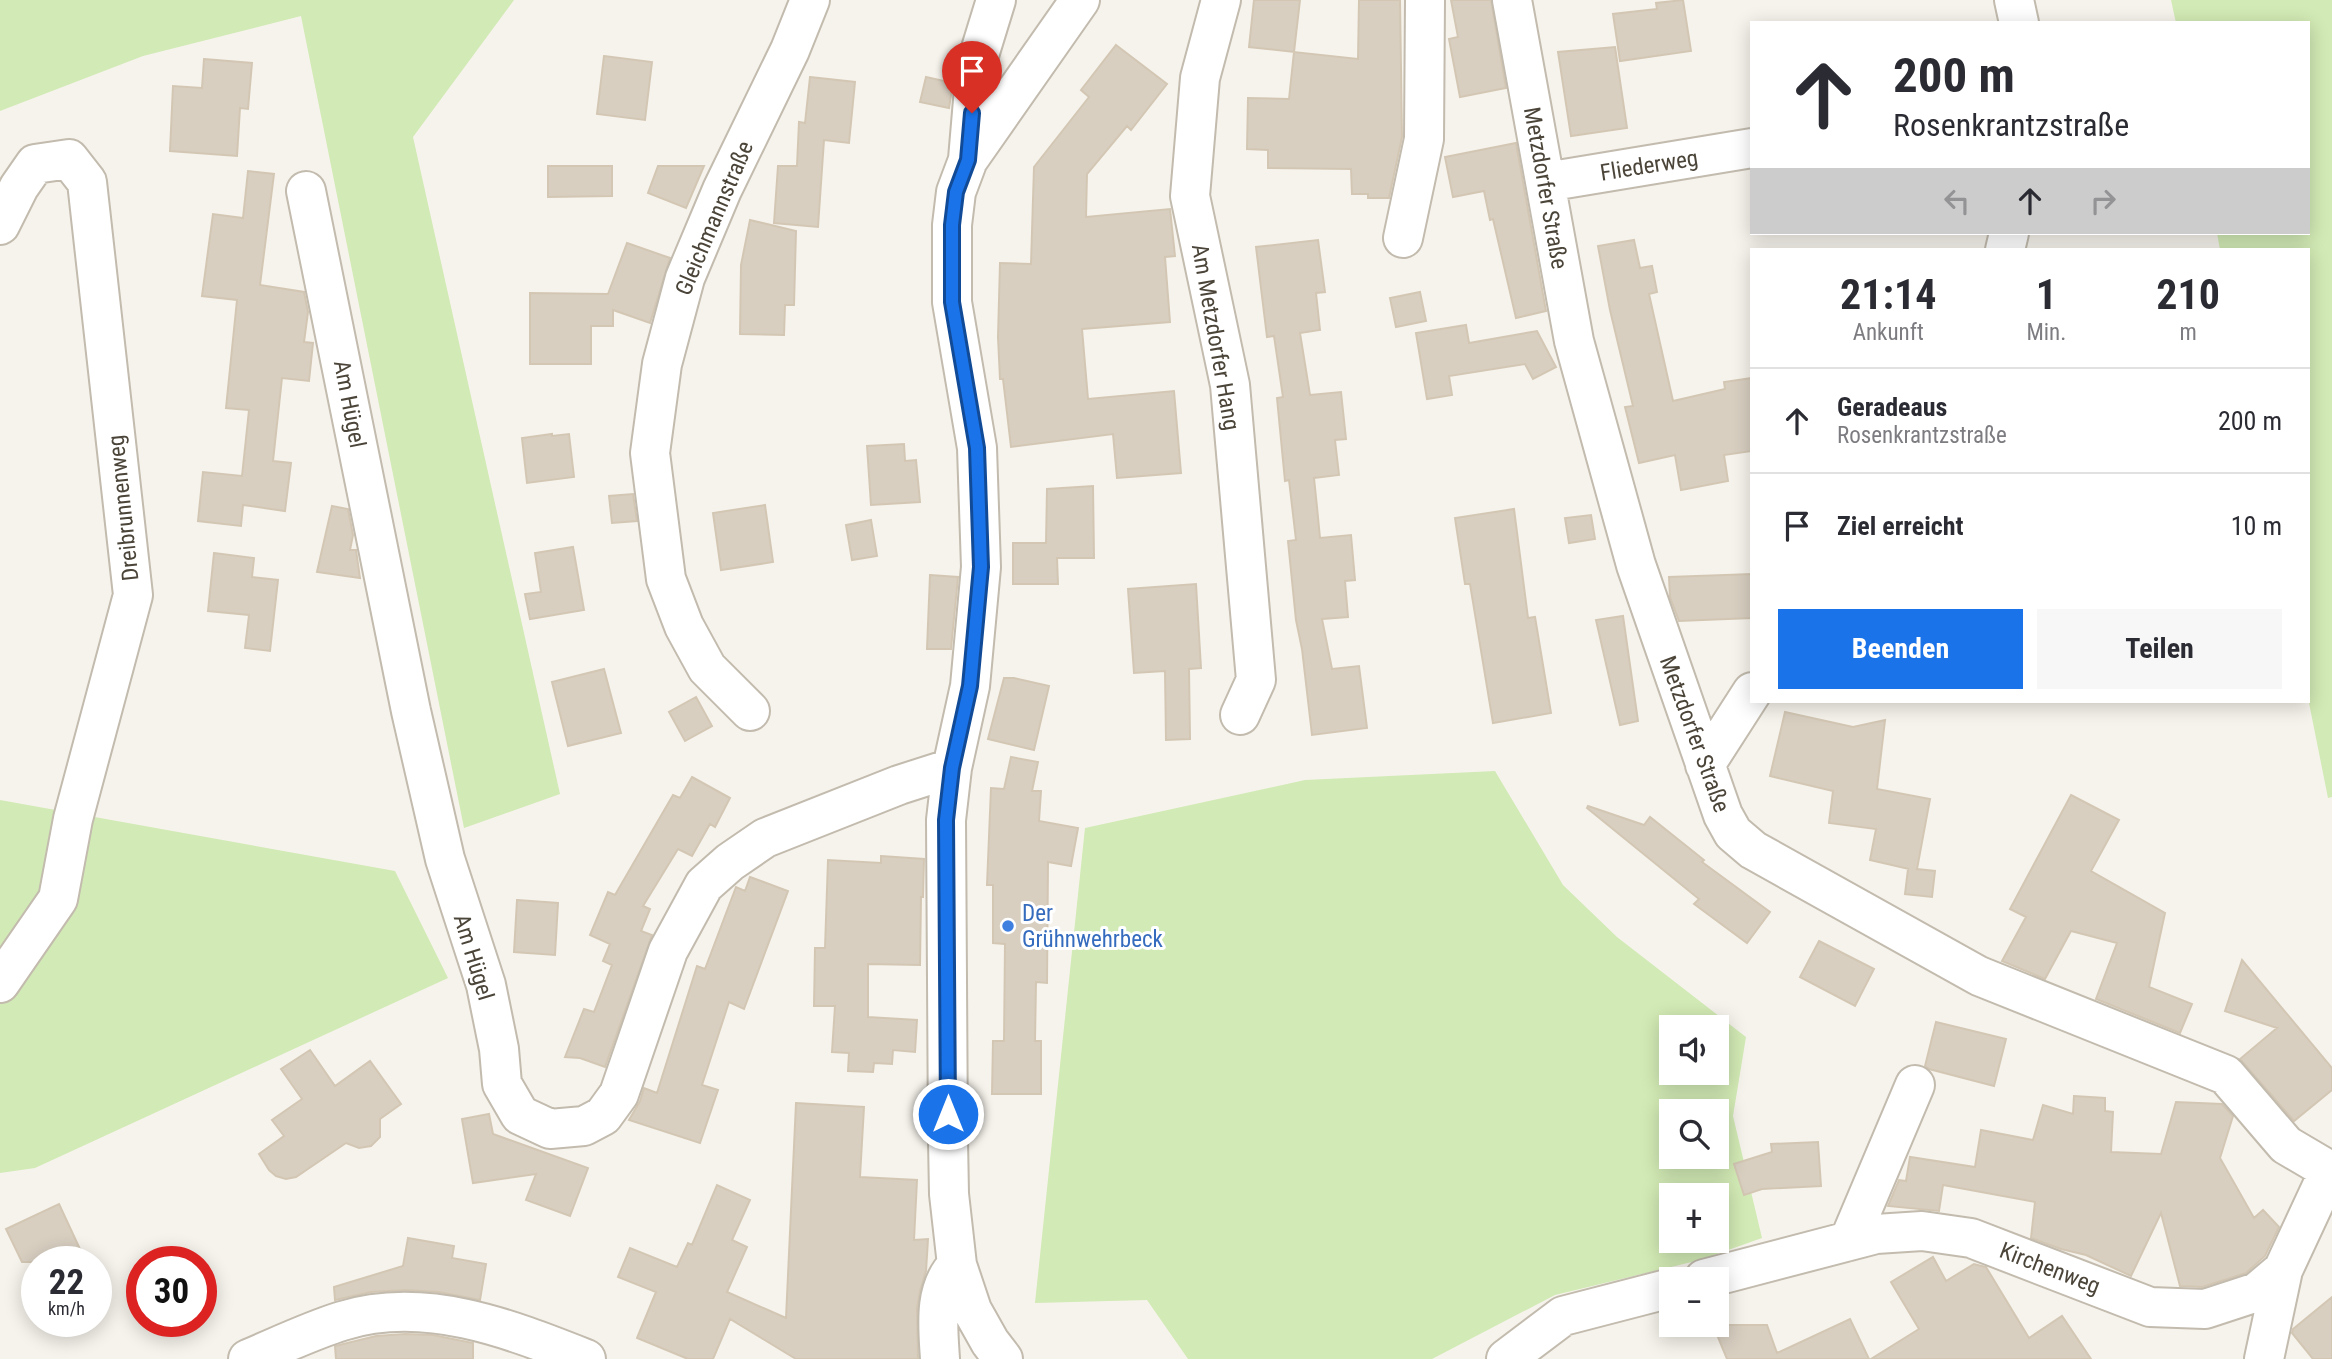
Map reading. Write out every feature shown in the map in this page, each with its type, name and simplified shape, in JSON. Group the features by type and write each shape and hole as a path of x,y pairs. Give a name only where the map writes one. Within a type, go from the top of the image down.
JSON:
{"street":[{"name":"Gleichmannstraße","path":"750,711 707,668 684,626 666,579 650,453 662,364 685,278 722,190 790,50 810,0"},
{"path":"968,160 976,65 996,0"},
{"path":"1003,1359 972,1310 957,1265 949,1194 946,820 952,768 970,686 981,567 977,448 952,302 952,225 956,192 968,160 1080,0"},
{"name":"Am Metzdorfer Hang","path":"1221,0 1200,78 1190,196 1230,385 1256,680 1240,715"},
{"path":"1403,237 1424,139 1425,0"},
{"name":"Metzdorfer Straße","path":"1512,0 1574,341 1636,565 1705,765 1733,833 1753,850 1979,976 2226,1075 2286,1145 2331,1172"},
{"path":"2014,0 2019,21"},
{"name":"Fliederweg","path":"1546,182 1750,148"},
{"name":"Dreibrunnenweg","path":"0,225 19,187 35,164 69,159 87,182 133,595 73,818 58,899 0,983"},
{"name":"Am Hügel","path":"306,191 411,711 444,859 486,985 499,1049 502,1084 520,1115 550,1129 584,1126 603,1116 619,1094 668,951 705,885 730,862 765,838 899,785 952,768"},
{"path":"1705,765 1750,695"},
{"path":"1849,1241 1915,1084"},
{"name":"Kirchenweg","path":"1729,1272 1876,1234 1922,1231 1970,1238 2150,1307 2205,1309 2256,1292 2283,1269 2331,1172"},
{"path":"940,1359 938,1324 941,1288 948,1274 957,1265"},
{"path":"2264,1359 2283,1269"},
{"path":"1506,1359 1563,1317 1659,1291"},
{"path":"248,1359 344,1320 399,1311 470,1318 586,1359"}],"green space":[{"path":"0,0 514,0 413,137 560,794 464,828 301,16 143,56 0,111"},
{"path":"2171,0 2332,0 2332,797 2328,798 2309,703 2310,248 2220,248 2217,235 2310,235 2310,21 2176,21"},
{"path":"1495,771 1563,885 1617,937 1718,1015 1659,1015 1659,1085 1729,1085 1729,1024 1746,1037 1733,1116 1762,1238 1729,1250 1729,1183 1659,1183 1659,1253 1720,1253 1555,1295 1432,1359 1188,1359 1147,1300 1035,1303 1085,828 1305,780"},
{"path":"0,800 395,871 448,978 35,1168 0,1173"}],"building":[{"path":"1254,0 1300,0 1294,52 1249,47"},
{"path":"1359,0 1400,0 1402,137 1389,198 1368,198 1368,194 1352,194 1351,169 1268,168 1268,150 1247,149 1248,98 1289,99 1294,52 1358,59"},
{"path":"1451,0 1491,0 1506,88 1460,97 1449,39 1458,37"},
{"path":"1683,0 1691,51 1620,61 1613,14 1657,9 1656,3"},
{"path":"1116,45 1167,84 1131,130 1127,126 1087,174 1086,217 1170,209 1175,256 1165,257 1170,322 1082,329 1088,399 1174,391 1181,473 1117,478 1113,434 1011,447 1003,379 1000,379 998,337 1000,263 1031,264 1034,167 1089,97 1081,90"},
{"path":"1615,47 1627,128 1571,136 1558,52"},
{"path":"604,56 652,62 645,120 597,114"},
{"path":"204,59 252,63 248,109 240,108 237,156 170,151 173,86 202,88"},
{"path":"810,77 855,82 849,143 824,140 818,227 774,223 778,166 797,166 799,122 805,123"},
{"path":"926,77 953,83 949,108 920,102"},
{"path":"1516,143 1546,311 1516,318 1484,191 1453,197 1445,157"},
{"path":"548,166 612,166 612,196 548,197"},
{"path":"658,166 704,166 686,208 648,193"},
{"path":"248,171 274,174 260,285 304,292 308,312 304,342 313,343 309,381 282,378 273,461 291,463 285,511 243,505 241,526 198,521 203,472 242,476 249,410 226,408 237,300 202,296 213,214 243,218"},
{"path":"750,220 796,231 794,305 785,305 784,335 740,334 741,265"},
{"path":"1318,240 1325,292 1316,293 1320,330 1300,333 1310,395 1341,392 1346,439 1335,440 1339,475 1314,478 1320,538 1351,535 1355,580 1345,581 1348,617 1322,619 1332,669 1359,666 1367,728 1312,735 1288,541 1296,540 1289,480 1285,481 1277,398 1283,397 1274,336 1267,337 1256,247"},
{"path":"1634,240 1640,268 1652,266 1657,292 1649,294 1673,401 1725,389 1724,382 1750,378 1750,451 1724,455 1728,481 1681,490 1675,455 1639,463 1625,407 1633,406 1598,246"},
{"path":"627,243 670,258 650,323 613,310 613,326 591,326 591,364 530,364 530,293 608,294"},
{"path":"1420,292 1426,321 1396,327 1390,298"},
{"path":"1466,325 1469,343 1537,331 1556,367 1533,379 1525,364 1449,376 1452,395 1427,399 1416,333"},
{"path":"569,434 574,477 527,483 522,438"},
{"path":"904,444 905,461 916,460 920,502 871,505 867,446"},
{"path":"1093,486 1094,558 1057,558 1058,584 1013,584 1013,543 1046,543 1047,489"},
{"path":"633,494 637,521 612,523 609,496"},
{"path":"765,505 773,562 721,570 713,513"},
{"path":"332,506 348,509 353,535 350,550 356,550 360,578 317,572"},
{"path":"1514,509 1528,618 1535,617 1551,713 1493,723 1470,584 1465,584 1455,518"},
{"path":"1591,515 1595,539 1569,543 1565,518"},
{"path":"871,520 877,556 852,560 846,525"},
{"path":"573,547 584,610 530,619 525,594 541,592 535,553"},
{"path":"214,553 254,558 252,577 278,580 270,651 245,648 249,615 208,611"},
{"path":"1750,574 1750,618 1679,621 1670,597 1669,577"},
{"path":"930,575 958,577 951,649 927,649"},
{"path":"1196,584 1201,668 1189,669 1190,739 1166,740 1165,671 1134,673 1128,589"},
{"path":"1623,616 1638,721 1620,725 1596,620"},
{"path":"604,669 621,733 568,746 552,682"},
{"path":"1004,678 1049,686 1034,750 988,739"},
{"path":"696,697 712,726 685,741 669,712"},
{"path":"1785,712 1853,727 1885,720 1877,789 1930,799 1917,869 1935,871 1932,897 1905,894 1909,869 1870,860 1876,829 1829,823 1833,791 1770,776"},
{"path":"1011,757 1038,762 1032,791 1041,791 1039,821 1078,828 1071,866 1048,862 1047,983 1036,982 1035,1041 1041,1041 1041,1094 992,1094 993,1041 1004,1041 1005,944 993,943 993,885 987,885 991,788 1004,789"},
{"path":"692,777 730,798 715,827 710,824 692,856 678,849 643,906 650,909 641,931 652,935 605,1067 580,1058 565,1057 584,1009 594,1012 612,965 603,961 610,944 590,935 608,892 615,895 673,795 680,798"},
{"path":"2071,795 2119,820 2091,871 2165,913 2149,987 2192,1004 2180,1033 2096,999 2117,943 2071,931 2045,979 2002,961 2026,917 2010,909"},
{"path":"1588,806 1644,825 1650,817 1704,860 1702,862 1770,912 1747,943 1694,904 1699,899 1587,808"},
{"path":"881,856 924,859 920,965 868,964 868,1017 917,1020 915,1052 893,1050 892,1064 874,1063 873,1072 848,1071 849,1053 832,1052 835,1006 814,1006 815,948 825,948 828,860 881,863"},
{"path":"750,877 788,891 744,1009 729,1002 702,1085 718,1090 700,1143 629,1120 644,1088 657,1093 697,966 705,969 736,887 745,891"},
{"path":"517,900 558,903 555,955 514,952"},
{"path":"1819,941 1874,969 1855,1006 1800,977"},
{"path":"2242,960 2332,1068 2332,1090 2294,1121 2240,1059 2277,1028 2225,1011"},
{"path":"1936,1022 2006,1039 1994,1086 1925,1066"},
{"path":"310,1050 335,1086 370,1061 401,1104 380,1119 380,1137 371,1146 359,1148 346,1143 296,1177 286,1179 269,1170 259,1154 284,1136 272,1120 302,1099 281,1069"},
{"path":"2074,1096 2105,1098 2105,1111 2113,1112 2111,1152 2161,1154 2176,1102 2222,1104 2233,1116 2220,1158 2254,1218 2263,1210 2279,1227 2265,1256 2246,1273 2202,1287 2180,1286 2161,1213 2131,1276 2086,1255 2031,1238 2035,1202 1943,1185 1939,1211 1888,1206 1899,1180 1906,1181 1910,1157 1975,1167 1981,1130 2033,1140 2043,1105 2073,1114"},
{"path":"796,1103 864,1107 860,1177 917,1180 914,1240 928,1239 926,1271 917,1308 918,1359 796,1359 730,1319 713,1359 688,1359 637,1338 656,1292 618,1277 630,1248 677,1267 688,1243 692,1245 717,1185 750,1200 732,1240 747,1247 727,1292 786,1318"},
{"path":"489,1114 493,1134 588,1168 570,1216 526,1200 536,1174 473,1183 462,1119"},
{"path":"1818,1142 1821,1186 1762,1189 1744,1195 1734,1164 1772,1152 1771,1144"},
{"path":"59,1204 79,1246 21,1246 21,1260 6,1229"},
{"path":"408,1238 454,1246 452,1258 486,1264 480,1300 439,1292 406,1290 371,1292 335,1300 334,1287 403,1266"},
{"path":"1933,1257 1946,1281 1974,1264 1986,1267 2029,1338 2062,1316 2091,1359 1871,1359 1919,1329 1891,1282"},
{"path":"2332,1297 2332,1359 2313,1359 2292,1333 2293,1329"},
{"path":"1850,1319 1869,1359 1727,1359 1718,1337 1729,1337 1729,1325 1767,1325 1777,1353"},
{"path":"433,1335 473,1343 473,1359 336,1359 335,1346 376,1336"}],"place":[{"name":"Der Grühnwehrbeck","path":"1008,926"}],"route":[{"path":"948,1114 946,820 952,768 970,686 981,567 977,448 952,302 952,225 956,192 968,160 972,113"}]}
